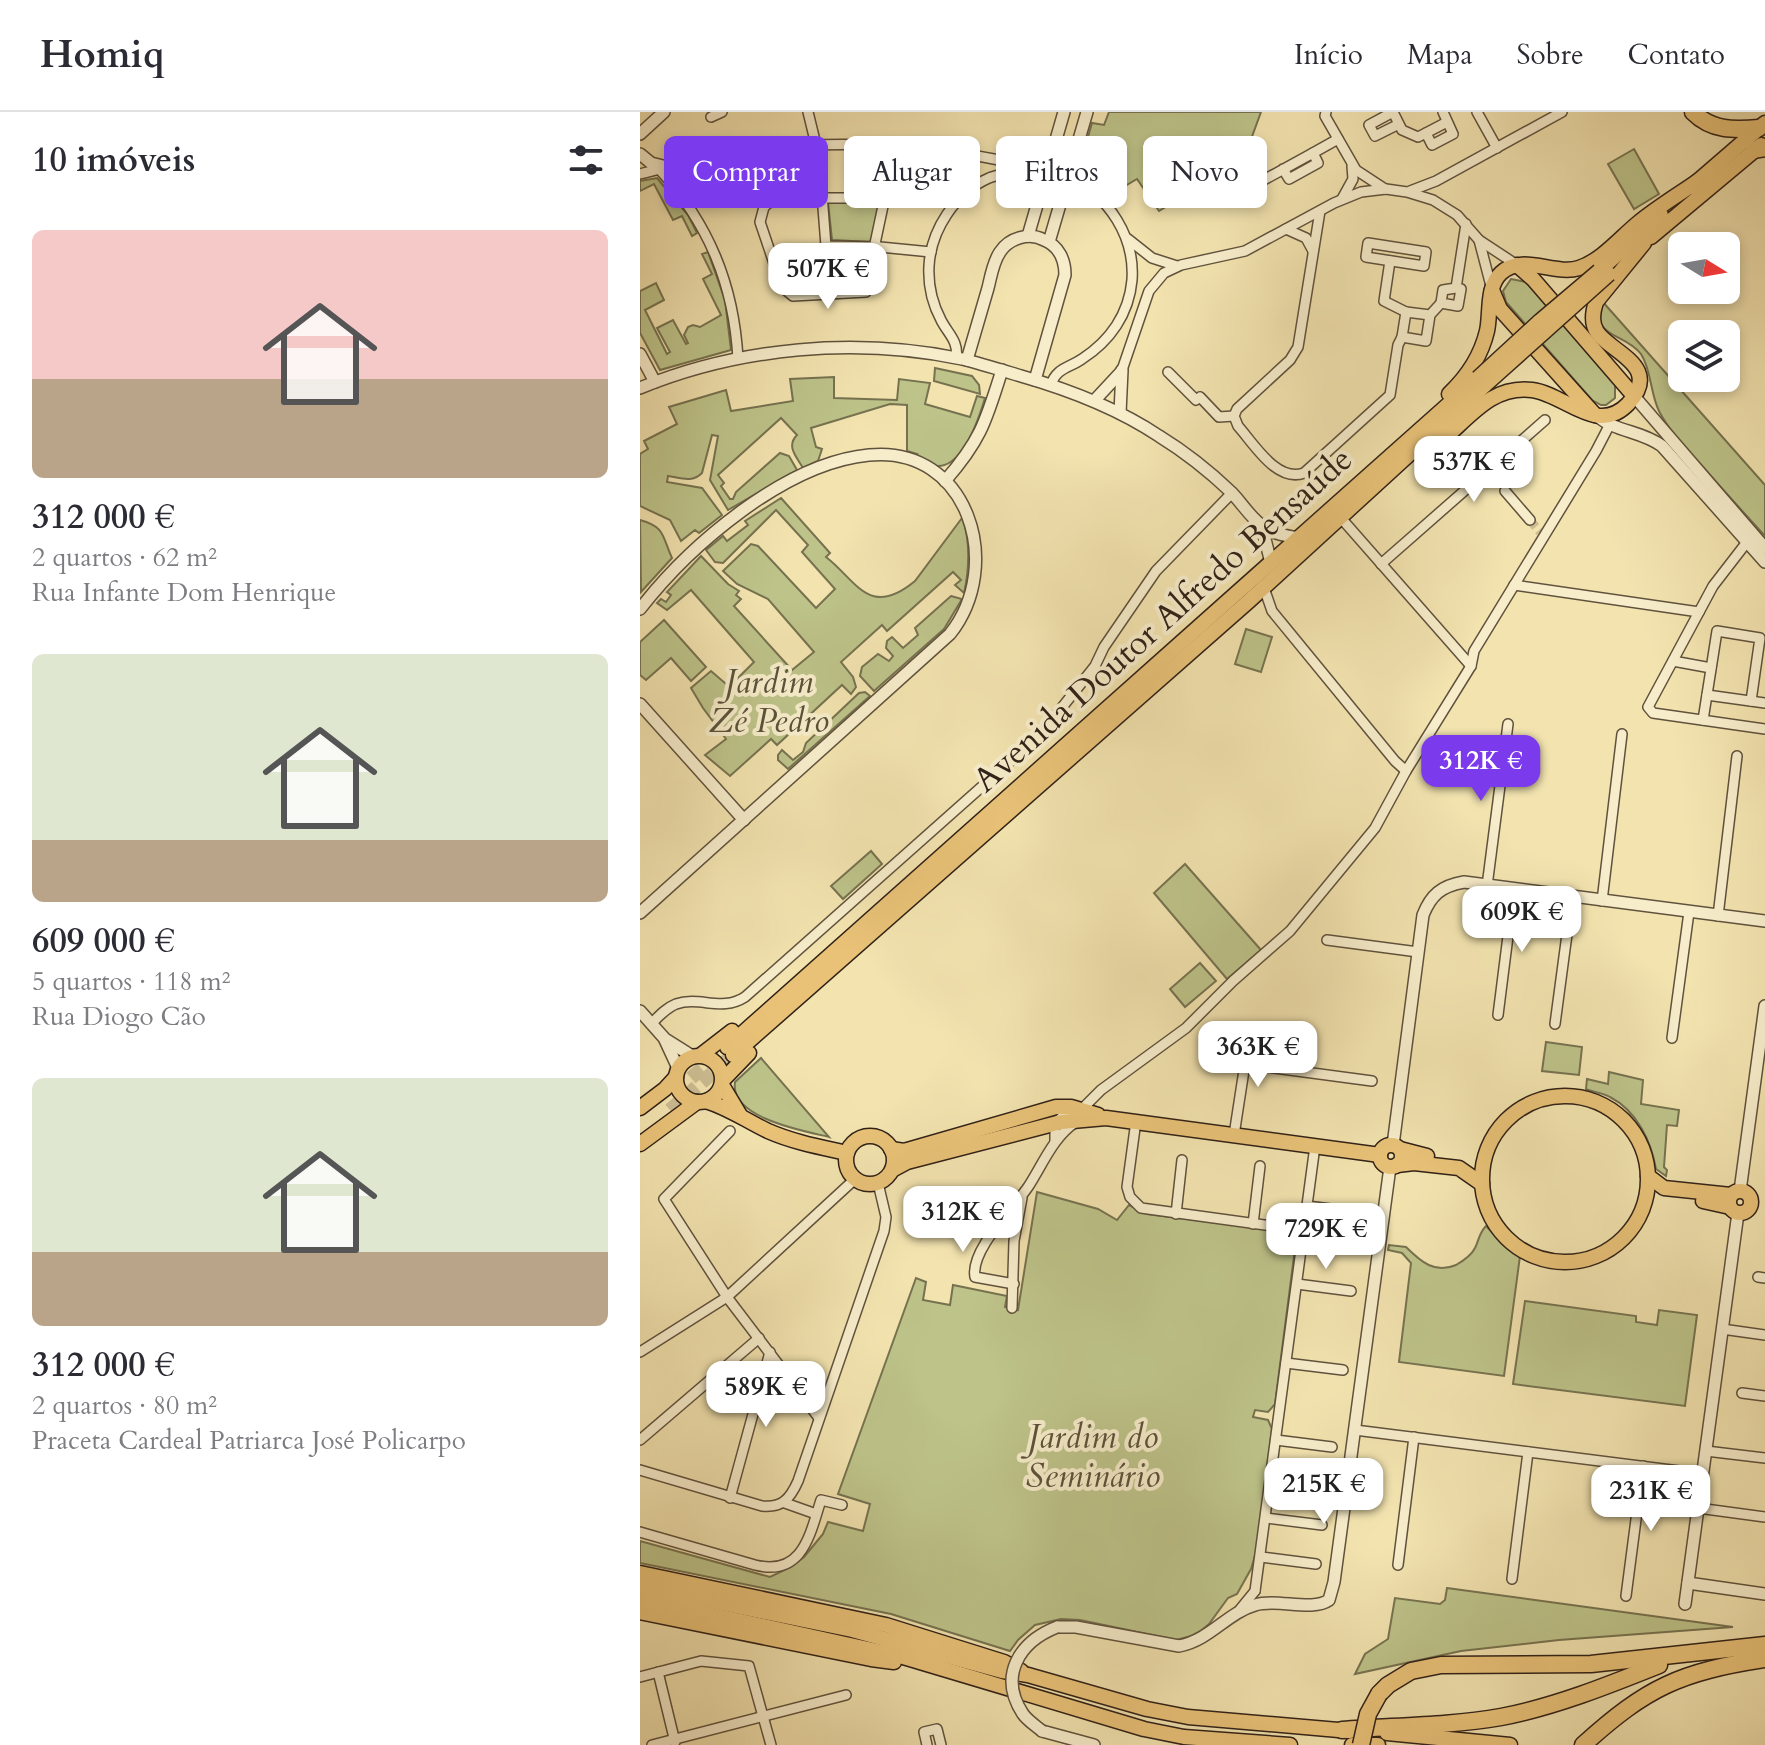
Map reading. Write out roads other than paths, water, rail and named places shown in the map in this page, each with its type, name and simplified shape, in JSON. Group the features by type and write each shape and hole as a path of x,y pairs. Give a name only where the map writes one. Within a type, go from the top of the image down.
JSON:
{"highway":[{"path":"1693,112 1710,125 1762,138"},
{"path":"1361,1745 1368,1714 1379,1694 1411,1671 1441,1665 1591,1664 1765,1645"},
{"path":"1342,1730 1470,1721 1521,1713 1567,1699 1682,1655"},
{"path":"1583,1745 1632,1703 1663,1684 1732,1664 1765,1659"},
{"path":"1732,1664 1765,1670"}],"main road":[{"name":"Avenida Doutor Alfredo Bensaúde","path":"722,1082 734,1067 902,917 926,878 1271,563 1369,475 1482,382 1606,271 1698,181 1762,138"},
{"name":"Avenida Doutor Alfredo Bensaúde","path":"1606,271 1644,243 1762,138"},
{"path":"1369,475 1471,369 1486,334 1492,290 1501,273 1517,265 1569,271 1583,267 1640,221 1698,181"},
{"path":"1603,421 1622,409 1634,396 1638,379 1626,355 1598,333 1593,312 1596,302 1644,243"},
{"path":"1517,265 1540,287 1634,396"},
{"path":"1492,290 1500,309 1603,421"},
{"name":"Avenida Doutor Alfredo Bensaúde","path":"730,1051 1264,588 1402,464 1482,382"},
{"path":"1402,464 1440,442 1485,401 1512,390 1534,390 1603,421"},
{"name":"Avenida Doutor Alfredo Bensaúde","path":"696,1056 900,884 926,878"},
{"path":"640,1108 665,1089 677,1072 696,1056 717,1063 722,1082 741,1115"},
{"path":"677,1072 681,1094 741,1115 791,1140 847,1153"},
{"path":"640,1144 719,1092 722,1082"},
{"path":"1576,1097 1605,1106 1628,1125 1643,1151 1648,1176 1644,1204 1633,1227 1611,1248 1584,1260 1554,1262 1526,1252 1502,1234 1487,1206 1482,1184 1486,1154 1497,1131 1519,1110 1546,1098 1576,1097"},
{"path":"640,1120 667,1106 640,1132"},
{"path":"1056,1125 1063,1107 1081,1115 1380,1155 1383,1148 1395,1157 1414,1163 1459,1168 1482,1184"},
{"path":"891,1149 904,1151 1056,1125"},
{"path":"892,1170 894,1158 891,1149 877,1137 859,1139 847,1153 846,1162 855,1179 863,1184 878,1183 892,1170 921,1158 1056,1125"},
{"path":"1395,1157 1465,1160 1486,1154"},
{"path":"1648,1176 1664,1188 1735,1202"},
{"path":"1644,1204 1662,1197 1735,1202 1747,1194 1758,1205"},
{"path":"640,1573 886,1625 1004,1662 1028,1675"},
{"path":"640,1586 852,1630 1188,1717 1510,1745"},
{"path":"640,1599 835,1640 938,1666 1101,1718 1154,1731 1223,1741 1290,1745"},
{"path":"640,1612 871,1659 938,1666"},
{"path":"1352,1745 1378,1745"}],"street":[{"path":"640,134 664,112"},
{"path":"711,117 722,112"},
{"path":"808,112 815,136"},
{"path":"1054,136 1064,112"},
{"path":"1080,136 1087,112"},
{"path":"1326,112 1352,166 1371,182 1386,189"},
{"path":"1407,192 1427,186 1562,112"},
{"path":"1481,113 1497,148"},
{"path":"1399,124 1402,130 1418,137 1445,117"},
{"path":"1267,178 1283,169 1289,179 1318,163 1313,153 1338,139"},
{"path":"828,145 904,146 996,159"},
{"path":"640,154 643,163 640,172 664,167"},
{"path":"640,154 661,168 690,206 717,255 733,307 738,359"},
{"path":"988,157 989,178"},
{"path":"1342,199 1353,179 1352,166"},
{"path":"961,359 955,341 932,299 929,277 931,252 941,223 954,205 980,183 996,176"},
{"path":"1120,413 1122,370 1149,291 1160,276 1177,266 1239,254 1342,199 1361,192 1386,189 1433,200 1466,224 1479,240 1517,265"},
{"path":"764,208 760,222 785,292 796,296 866,292 872,283 874,246 884,209 880,201 874,198 828,198"},
{"path":"823,208 826,246 874,246 931,252"},
{"path":"1028,236 1034,208"},
{"path":"1049,242 1059,208"},
{"path":"1108,208 1124,233 1146,255 1177,266"},
{"path":"1320,211 1296,352 1239,406 1234,416 1238,426 1277,469 1287,475 1300,475 1390,395 1406,312"},
{"path":"1456,288 1466,224"},
{"path":"1286,229 1306,238 1313,254"},
{"path":"1051,385 1058,371 1080,361 1106,340 1124,312 1132,267 1124,233"},
{"path":"961,359 998,256 1011,241 1028,236 1049,242 1061,256 1065,275 1035,380"},
{"path":"1479,240 1492,290"},
{"path":"1368,243 1426,252 1424,266 1390,261 1366,257 1368,243"},
{"path":"1459,266 1469,257 1481,255"},
{"path":"1390,261 1384,301 1406,312 1430,315"},
{"path":"1402,337 1426,341 1430,315 1441,303 1443,290 1461,289 1458,306 1441,303"},
{"path":"640,388 738,359 841,348 961,359 1002,370 1094,401 1120,413 1184,453 1232,493 1262,527 1271,563"},
{"path":"640,354 655,382"},
{"path":"945,481 981,434 1002,370"},
{"path":"1094,401 1122,370"},
{"path":"1168,372 1196,400 1200,397 1219,417 1234,416"},
{"path":"1634,396 1765,548"},
{"path":"1440,442 1454,440 1470,448 1463,436 1465,419"},
{"path":"1381,564 1545,420"},
{"path":"1012,1308 1014,1233 1018,1211 1056,1125 1081,1115 1093,1096 1186,1028 1290,931 1375,828 1471,666 1474,651 1543,532 1596,451 1603,421 1648,437 1662,446 1765,562"},
{"path":"640,609 665,578 710,536 770,493 812,472 854,458 881,455 903,458 922,465 945,481 969,518 977,551 975,584 963,616 942,643 640,913"},
{"path":"1480,459 1497,478"},
{"path":"1507,490 1531,518"},
{"path":"651,1024 678,1004 721,1005 740,1000 1040,735 1095,666 1104,647 1156,571 1232,493"},
{"path":"1341,518 1471,666"},
{"path":"1262,527 1299,538"},
{"path":"1747,542 1713,586 1648,707 1653,713 1765,729"},
{"path":"1514,585 1699,612"},
{"path":"1264,588 1272,611 1406,771"},
{"path":"1250,600 1272,611"},
{"path":"1703,720 1717,631 1760,638 1751,701"},
{"path":"1673,661 1711,668"},
{"path":"1707,695 1765,703"},
{"path":"640,704 744,820"},
{"path":"1487,886 1508,724"},
{"path":"1602,901 1622,734"},
{"path":"1718,916 1737,756"},
{"path":"1094,1745 1042,1731 1023,1716 1013,1692 1014,1669 1022,1650 1038,1635 1057,1627 1076,1627 1179,1646 1193,1643 1235,1615 1262,1603 1318,1605 1330,1598 1395,1157 1423,915 1429,900 1448,885 1464,882 1765,921"},
{"path":"1498,1015 1514,889"},
{"path":"1555,1024 1572,897"},
{"path":"1672,1038 1689,912"},
{"path":"1327,940 1418,952"},
{"path":"1685,1604 1722,1329 1735,1202 1765,1006"},
{"path":"640,1011 665,1039 696,1056"},
{"path":"1234,1135 1249,1038"},
{"path":"665,1039 677,1072"},
{"path":"1245,1064 1372,1081"},
{"path":"1136,1121 1127,1187 1130,1197 1141,1208 1279,1227"},
{"path":"730,1131 664,1199 727,1297 819,1418"},
{"path":"1262,1603 1255,1591 1315,1146"},
{"path":"1176,1214 1182,1160"},
{"path":"1253,1224 1260,1166"},
{"path":"640,1352 727,1297 855,1179"},
{"path":"785,1503 795,1488 885,1226 878,1183"},
{"path":"1014,1284 974,1276 978,1259 997,1226 1025,1192"},
{"path":"1307,1206 1362,1213"},
{"path":"997,1226 1014,1233"},
{"path":"1297,1284 1351,1291"},
{"path":"1722,1329 1765,1335"},
{"path":"640,1440 759,1338"},
{"path":"730,1498 770,1352"},
{"path":"1286,1363 1343,1370"},
{"path":"1742,1393 1765,1396"},
{"path":"1355,1430 1703,1474"},
{"path":"1398,1565 1414,1437"},
{"path":"1276,1440 1332,1447"},
{"path":"1706,1451 1765,1458"},
{"path":"1512,1579 1528,1452"},
{"path":"1626,1596 1643,1466"},
{"path":"640,1470 730,1498 768,1507 785,1503 816,1514"},
{"path":"640,1532 761,1567 774,1568 787,1564 802,1551 821,1500 842,1505"},
{"path":"1698,1508 1765,1517"},
{"path":"1266,1518 1322,1525"},
{"path":"1261,1557 1316,1564"},
{"path":"1688,1583 1765,1594"},
{"path":"1235,1615 1255,1591"},
{"path":"640,1677 701,1661 748,1665 752,1670 771,1745"},
{"path":"658,1672 676,1742"},
{"path":"652,1745 676,1742 846,1695"},
{"path":"927,1745 924,1732 937,1729 941,1745"}],"tunnel":[{"path":"1472,446 1482,458"},
{"path":"1499,477 1509,488"},
{"path":"1530,520 1540,532"},
{"path":"691,1078 727,1047"},
{"path":"670,1110 733,1055"}],"park label":[{"name":"Jardim Zé Pedro","path":"769,700"},
{"name":"Jardim do Seminário","path":"1093,1456"}]}
